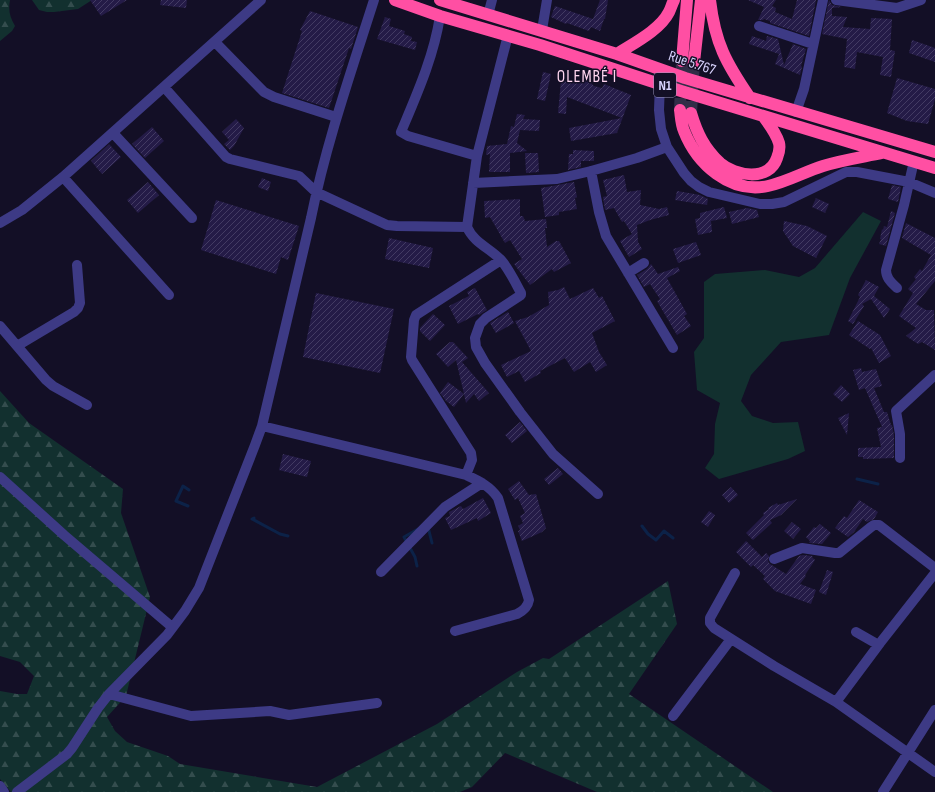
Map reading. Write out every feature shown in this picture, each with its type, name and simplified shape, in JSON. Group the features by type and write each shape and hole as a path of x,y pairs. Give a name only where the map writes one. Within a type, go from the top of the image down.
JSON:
{"highway":[{"name":"N1","path":"395,0 440,16 508,35 660,84 935,168"},
{"name":"Rue 5.767","path":"440,0 542,30 750,98 935,152"},
{"path":"617,54 646,36 657,26 669,13 674,0"},
{"path":"687,0 688,62 701,0"},
{"path":"710,0 712,22 719,45 731,70 750,98"},
{"path":"763,116 774,131 779,144 779,153 775,163 770,168 764,172 754,175 738,172 721,164 706,148 685,112 683,129 697,156 712,171 728,181 748,187 766,187 779,184 822,166 885,152"}],"street":[{"path":"2,219 22,210 63,177 261,0"},
{"path":"17,792 72,748 109,694 167,635 199,588 262,426 316,192 336,117 374,0"},
{"path":"488,15 492,0"},
{"path":"542,30 547,0"},
{"path":"796,112 804,89 823,0"},
{"path":"836,0 897,8 921,0"},
{"path":"440,16 436,41 425,74 401,132 408,136 477,156"},
{"path":"759,26 813,44"},
{"path":"508,35 477,156 467,227 470,234 475,239 501,260 521,295 486,318 480,324 475,338 476,347 485,363 520,412 553,454 598,494"},
{"path":"215,42 264,92 274,97 336,117"},
{"path":"660,84 659,110 661,129 667,147 684,173 700,187 709,192 760,204 772,204 784,202 846,172 857,172 909,182 935,193"},
{"path":"164,87 230,159 299,176 316,192 387,225 467,227"},
{"path":"113,133 192,218"},
{"path":"473,183 557,179 637,158 667,147"},
{"path":"897,288 888,279 886,270 914,161"},
{"path":"591,171 599,212 606,236 673,348"},
{"path":"63,177 169,295"},
{"path":"466,475 472,460 471,453 412,360 414,320 416,315 501,260"},
{"path":"628,273 644,263"},
{"path":"17,346 74,312 78,308 80,302 77,265"},
{"path":"0,326 46,380 88,405"},
{"path":"900,458 900,434 896,412 935,375"},
{"path":"262,426 466,475 482,482 494,492 498,498 530,600 529,604 522,612 517,614 455,631"},
{"path":"0,477 64,535 172,628"},
{"path":"381,572 445,507 482,482"},
{"path":"774,559 802,548 839,553 871,527 874,525 879,525 935,568"},
{"path":"735,573 710,618 710,623 714,628 836,702 935,772"},
{"path":"836,702 935,573"},
{"path":"856,632 876,644 880,643"},
{"path":"673,716 731,639"},
{"path":"109,694 190,716 270,711 289,715 377,703"},
{"path":"883,792 935,710"},
{"path":"0,786 4,792"}],"green space":[{"path":"0,0 10,0 10,14 15,26 12,31 0,41"},
{"path":"32,0 92,0 78,9 47,12 39,10"},
{"path":"863,212 881,221 850,278 829,335 781,342 751,375 741,401 752,416 773,423 798,422 805,451 788,459 719,479 705,468 714,454 715,424 720,403 697,390 694,352 704,338 704,282 715,274 765,270 799,277 815,268"},
{"path":"0,391 29,423 123,489 121,513 150,597 126,696 107,717 115,731 127,742 168,756 180,764 317,787 437,724 517,672 543,658 549,659 668,581 677,624 629,694 773,792 597,792 505,753 472,787 460,792 11,792 0,779 0,691 27,694 34,676 20,662 0,656"}],"building":[{"path":"90,0 127,0 101,16"},
{"path":"161,0 187,0 186,8 160,5"},
{"path":"600,0 608,0 605,19 600,31 591,27 589,31 567,23 566,24 551,17 555,6 593,19"},
{"path":"748,0 776,0 772,6 776,8 775,12 792,19 797,0 816,0 809,36 770,23 770,21 764,19 758,20 764,7"},
{"path":"829,0 832,5 842,7 832,8 832,16 847,17 843,27 870,29 871,18 892,19 890,50 895,51 891,77 880,75 883,57 857,52 855,69 844,67 847,39 822,34"},
{"path":"310,11 358,27 351,49 349,48 329,108 282,93 302,31 300,30"},
{"path":"385,17 391,19 389,26 405,31 404,34 412,37 411,41 417,42 415,50 377,39"},
{"path":"752,36 766,41 767,36 778,39 784,65 793,44 806,49 800,75 775,64 779,54 749,44"},
{"path":"912,40 935,48 935,62 909,53"},
{"path":"543,72 551,74 545,101 537,99"},
{"path":"585,77 594,86 602,88 604,84 631,95 617,133 571,141 569,128 622,118 567,97 566,114 558,113 561,81 584,82"},
{"path":"897,78 935,89 935,99 928,124 907,121 887,113"},
{"path":"517,114 525,115 523,119 540,120 539,131 520,130 517,143 527,151 510,153 510,172 489,172 490,154 486,155 487,146 507,144 511,126 514,127"},
{"path":"236,119 244,128 234,146 230,150 224,144 229,140 222,132"},
{"path":"152,127 164,141 145,158 132,144"},
{"path":"109,144 121,157 102,174 91,161"},
{"path":"573,150 594,151 594,161 581,161 581,167 568,170 569,154 573,154"},
{"path":"525,153 538,153 539,172 526,173"},
{"path":"624,175 627,192 641,190 640,205 659,209 667,207 669,215 637,225 638,242 642,249 629,257 620,241 632,234 624,221 622,222 614,208 605,210 603,197 607,196 603,180"},
{"path":"262,178 271,182 268,191 258,187"},
{"path":"148,182 159,195 138,213 127,200"},
{"path":"574,182 577,197 575,198 577,209 559,212 559,215 545,217 541,188"},
{"path":"892,185 901,187 898,202 888,199"},
{"path":"677,191 700,195 708,199 707,205 675,200"},
{"path":"816,198 829,204 825,213 812,207"},
{"path":"520,199 520,216 523,216 525,221 546,219 547,228 545,228 547,247 556,241 559,241 571,263 554,272 552,269 530,285 514,264 522,259 510,240 505,243 490,217 485,218 484,201"},
{"path":"216,200 299,226 288,260 281,257 276,274 201,250"},
{"path":"724,207 727,218 711,221 712,232 698,235 695,219 700,218 700,213"},
{"path":"747,208 757,210 759,217 732,224 729,212"},
{"path":"891,211 895,213 886,246 879,244 882,229 883,230 884,226 887,227"},
{"path":"784,221 807,226 827,236 816,258 793,246 783,231"},
{"path":"906,223 935,238 935,281 916,304 926,310 934,310 935,350 922,342 918,344 906,336 916,328 899,316 913,293 908,289 916,279 914,277 920,269 922,271 931,255 902,238"},
{"path":"389,238 433,248 429,268 385,259"},
{"path":"696,242 701,255 678,263 673,249"},
{"path":"651,264 658,274 678,267 680,271 667,278 687,314 684,316 691,326 677,335 657,301 660,299 650,284 644,287 637,275 647,269"},
{"path":"866,280 879,287 874,296 890,309 884,318 871,299 862,304 864,306 853,324 848,321 860,297 858,295"},
{"path":"564,287 570,299 593,288 599,298 602,296 615,321 592,333 599,352 607,365 596,372 590,362 574,372 565,358 540,371 541,373 525,382 519,371 507,377 501,365 531,351 515,321 528,317 549,305 548,292"},
{"path":"475,288 487,310 458,324 449,306 469,296 467,292"},
{"path":"316,293 394,309 380,373 303,357"},
{"path":"508,312 514,323 496,333 490,323"},
{"path":"433,314 445,325 430,341 420,331 420,328"},
{"path":"858,321 880,335 891,356 879,363 871,348 870,349 849,335"},
{"path":"450,342 453,342 468,358 462,362 489,393 479,401 474,394 466,403 456,360 448,367 436,354"},
{"path":"861,368 862,372 876,369 882,386 874,388 884,412 887,412 892,425 894,435 894,458 863,459 863,457 858,457 858,448 881,447 877,428 882,427 865,388 859,390 853,370"},
{"path":"448,382 464,394 454,407 446,401 440,393"},
{"path":"841,385 850,394 842,402 833,394"},
{"path":"849,413 847,435 838,418"},
{"path":"520,422 527,431 512,443 505,435"},
{"path":"283,454 311,461 307,477 279,470"},
{"path":"558,468 563,474 549,485 544,479"},
{"path":"519,481 529,495 536,494 546,528 542,532 522,541 518,531 520,530 518,526 523,523 520,516 525,513 518,498 515,500 508,489"},
{"path":"731,487 738,495 729,503 722,495"},
{"path":"483,498 491,513 478,521 477,518 451,530 445,518 450,516 449,512 461,506 463,509"},
{"path":"797,499 781,515 770,520 772,523 753,540 746,533 764,515 763,513 769,509 768,508 777,503 778,505"},
{"path":"859,500 878,512 874,519 867,522 863,519 854,532 848,537 835,528 844,516 847,518"},
{"path":"709,511 715,515 708,527 701,522"},
{"path":"792,522 801,529 793,539 784,531"},
{"path":"820,524 831,533 822,544 809,543 810,541 806,537 814,527 816,528"},
{"path":"746,541 762,557 766,553 769,556 768,561 770,564 786,574 799,556 813,556 812,557 815,560 800,584 816,590 811,604 775,591 763,579 765,576 753,565 751,567 736,552"},
{"path":"827,570 833,572 826,595 819,592"}],"waterway":[{"path":"857,479 878,484"},
{"path":"188,506 176,501 183,486 189,490"},
{"path":"254,518 252,519 280,534 288,536"},
{"path":"642,526 648,534 656,540 664,531 673,538"},
{"path":"428,527 432,543"},
{"path":"417,566 415,557 404,537 418,529"}],"tunnel":[{"path":"680,110 682,61"},
{"path":"691,113 694,62"}],"district":[{"name":"OLEMBÉ I","path":"587,77"}]}
